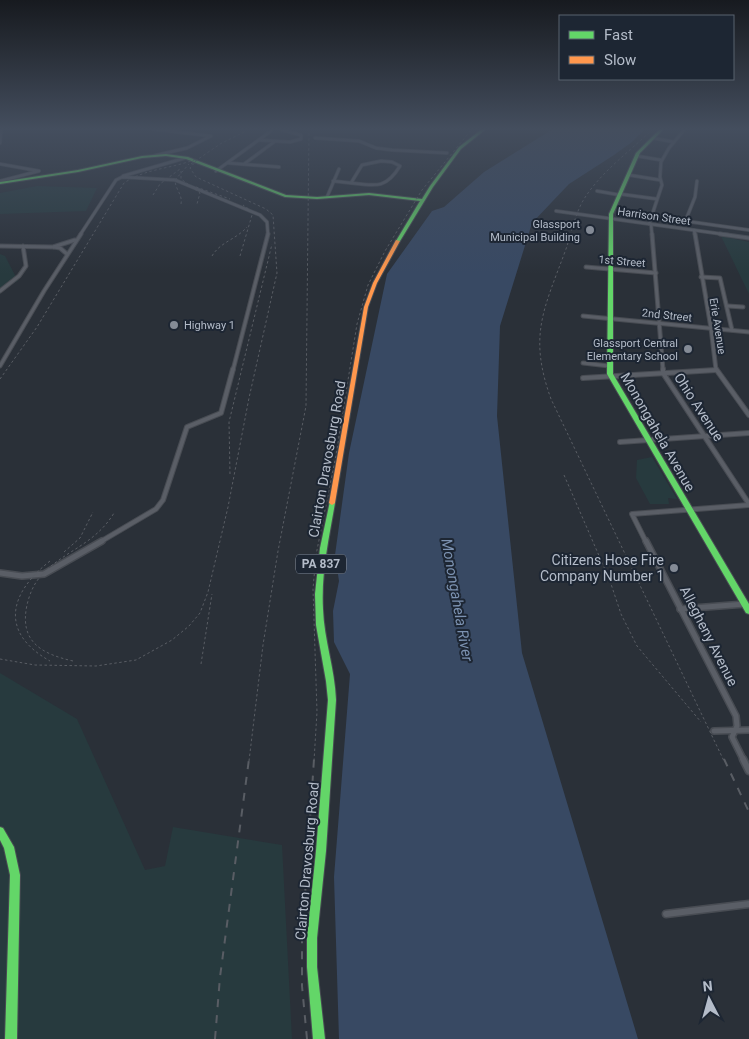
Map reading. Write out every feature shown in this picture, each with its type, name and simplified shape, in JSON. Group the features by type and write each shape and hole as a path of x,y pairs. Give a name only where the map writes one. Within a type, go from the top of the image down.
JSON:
{"main road":[{"path":"0,182 35,177"},
{"path":"234,177 285,196 327,197 369,194 422,200"},
{"name":"Clairton Dravosburg Road","path":"319,1039 312,967 312,938 321,851 332,700 332,684 320,624 320,571 366,307 389,255 422,200 438,177"},
{"path":"611,218 628,177"},
{"name":"Monongahela Avenue","path":"611,218 609,366 611,376 748,606"},
{"path":"0,831 5,837 12,857 15,876 11,1039"}],"street":[{"path":"0,182 16,177"},
{"path":"0,366 75,240 112,184 121,177"},
{"path":"0,573 22,576 44,574 156,509 163,500 182,436 187,427 221,413 224,405 268,234 267,222 252,212 175,180 131,177"},
{"path":"327,197 335,177"},
{"path":"351,183 354,177"},
{"path":"333,181 379,186 386,184 392,177"},
{"path":"647,177 660,180 662,185 650,224"},
{"path":"683,228 698,191 697,181"},
{"path":"597,192 657,199"},
{"name":"Harrison Street","path":"556,211 749,238"},
{"path":"685,221 749,230"},
{"name":"Ohio Avenue","path":"650,224 656,273 663,373 749,504"},
{"name":"Erie Avenue","path":"694,230 711,328 716,370 749,415"},
{"path":"0,246 53,246 75,240"},
{"path":"0,291 19,276 26,266 23,246"},
{"path":"53,246 60,248 67,254"},
{"name":"1st Street","path":"586,267 656,273"},
{"path":"701,277 720,278 732,330"},
{"path":"728,306 743,307"},
{"name":"2nd Street","path":"583,316 749,332"},
{"path":"583,363 609,366"},
{"path":"583,378 716,370"},
{"path":"620,442 749,433"},
{"path":"689,509 749,504"},
{"name":"Allegheny Avenue","path":"689,509 632,514 736,716 737,726 732,737 749,771"},
{"path":"680,609 748,606"},
{"path":"714,731 733,732 749,730"},
{"path":"666,914 749,904"}],"green space":[{"path":"37,186 97,188 86,211 0,214 0,193"},
{"path":"721,236 749,242 749,294"},
{"path":"0,254 5,256 18,281 0,289"},
{"path":"652,457 677,499 668,498 669,504 650,504 636,478 637,460"},
{"path":"0,673 77,719 145,870 165,866 173,827 282,845 292,1039 0,1039"}],"water":[{"name":"Monongahela River","path":"478,177 579,177 569,184 532,223 500,326 497,416 522,653 638,1039 339,1039 334,877 350,674 334,642 333,611 339,581 335,555 349,453 387,274 432,211 444,207"}],"railway":[{"path":"0,379 37,327 124,183 133,177"},
{"path":"153,195 160,184 169,177"},
{"path":"177,177 175,180 181,204"},
{"path":"181,177 200,193 197,204"},
{"path":"0,659 35,665 96,666 136,660 172,640 189,626 200,613 208,592 228,507 249,398 277,273 273,215 266,209 197,177"},
{"path":"249,761 263,645 278,551 306,406 308,177"},
{"path":"314,761 317,712 313,589 316,555 336,455 357,324 368,285 385,251 422,190 432,177"},
{"path":"601,177 581,205 546,306 540,339 544,377 551,399 724,761"},
{"path":"196,187 230,199"},
{"path":"240,256 252,215 250,210 243,205"},
{"path":"212,256 219,247 247,227"},
{"path":"230,474 229,422 272,244"},
{"path":"564,475 610,581 621,614 637,646 701,722"},
{"path":"64,552 80,538 93,512"},
{"path":"73,661 43,650 30,637 26,628 25,618 30,594 40,577 49,568 88,541 106,524 114,513"},
{"path":"50,561 25,587 18,600 16,613 17,626 23,638 34,650 50,661"},
{"path":"201,664 212,594"},
{"path":"215,1039 220,977 249,759"},
{"path":"307,1039 302,986 302,941 314,759"},
{"path":"724,759 749,812"}],"traffic: fast":[{"path":"0,183 36,177"},
{"path":"237,177 285,196 317,198 369,194 422,200"},
{"path":"398,241 438,177"},
{"path":"627,177 611,214 610,374 749,611"},
{"path":"319,1039 312,967 312,938 321,851 332,700 331,681 321,634 319,594 332,503"},
{"path":"0,831 9,847 15,875 11,1039"}],"traffic: slow":[{"path":"332,503 366,307 375,283 398,241"}],"place":[{"name":"Glassport Municipal Building","path":"590,230"},
{"name":"Highway 1","path":"174,325"},
{"name":"Glassport Central Elementary School","path":"688,349"},
{"name":"Citizens Hose Fire Company Number 1","path":"674,568"}]}
